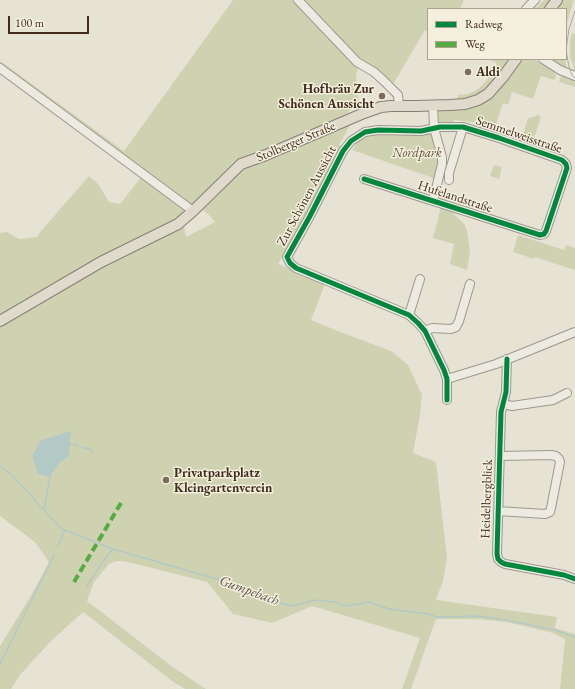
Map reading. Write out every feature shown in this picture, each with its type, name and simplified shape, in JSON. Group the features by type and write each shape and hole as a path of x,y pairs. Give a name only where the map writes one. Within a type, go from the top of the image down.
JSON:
{"main road":[{"path":"551,8 557,0"},
{"name":"Stolberger Straße","path":"0,320 101,262 178,224 241,164 381,107 465,104 478,100 488,94 515,60"}],"street":[{"path":"298,0 357,62 374,72 398,95 399,106"},
{"path":"527,8 535,0"},
{"path":"545,60 560,70 575,76"},
{"path":"0,68 193,211"},
{"name":"Hufelandstraße","path":"433,105 434,128 442,157 442,164 433,201"},
{"name":"Semmelweisstraße","path":"434,128 448,126 463,127 562,160 566,164 567,168 546,231 544,234 540,235"},
{"name":"Hufelandstraße","path":"449,180 449,173 463,127"},
{"name":"Zur Schönen Aussicht","path":"434,128 421,131 372,130 365,132 351,141 343,151 287,257 290,263 296,268 409,315 418,322 424,331 447,378"},
{"name":"Hufelandstraße","path":"364,179 540,235"},
{"path":"409,315 420,279"},
{"path":"424,331 432,328 451,329 456,327 459,322 470,284"},
{"path":"447,400 447,378 507,359 575,332"},
{"name":"Heidelbergblick","path":"507,359 506,392 501,412 498,559 501,562 564,575 575,579"},
{"path":"503,404 512,406 553,400 567,393"},
{"name":"Heidelbergblick","path":"498,511 545,514 550,512 560,462 556,456 551,455 500,456"}],"green space":[{"path":"233,0 464,0 460,8 427,8 427,31 425,30 394,83 361,59 356,74 359,107 348,111 350,125 339,145 342,146 278,264 325,284 311,320 391,351 408,365 422,395 413,453 436,462 447,558 443,581 436,600 557,617 555,628 575,634 575,689 560,689 565,639 553,633 507,622 475,619 436,619 411,689 402,689 420,638 312,606 272,623 233,614 207,582 124,561 117,561 109,564 94,582 87,601 170,665 206,689 185,689 172,681 83,612 50,642 20,675 11,689 0,689 0,646 32,594 49,562 35,542 0,516 0,233 7,232 19,239 37,237 89,176 99,185 109,202 120,204 142,176 0,71 0,61 124,151","holes":["202,209 215,222 186,237 184,225","69,456 59,464 50,477 38,474"]},
{"path":"544,0 554,0 548,8 536,8"},
{"path":"562,0 574,0 567,23 567,8 555,8"},
{"path":"572,33 575,34 575,71 570,54"},
{"path":"490,60 510,60 492,86 477,96 457,101 458,95 468,94 477,90 487,80 497,63"},
{"path":"521,60 536,60 553,70 555,73 556,77 554,80 541,76 533,99 512,92 508,105 503,103 496,125 490,131 476,127 477,123 454,120 452,125 439,124 435,121 436,111 440,108 473,105"},
{"path":"552,60 565,60 567,70"},
{"path":"563,75 574,78 575,87 559,82 561,76"},
{"path":"539,114 541,117 532,145 521,141 528,118"},
{"name":"Nordpark","path":"431,134 440,162 436,179 352,150 358,142 370,135"},
{"path":"494,165 502,167 499,179 490,176"},
{"path":"441,207 451,211 465,225 470,252 467,270 450,264 454,244 433,238"},
{"path":"518,235 564,250 566,245 575,248 575,270 535,257 534,259 513,252"}],"water":[{"path":"71,431 69,456 59,464 50,477 38,474 32,456 41,440"}],"waterway":[{"path":"68,443 78,446"},
{"path":"81,447 90,449 93,452"},
{"name":"Gumpebach","path":"0,466 12,475 62,529 113,549 217,579 255,596 292,606 315,600 335,602 344,606 369,602 389,609 428,614 437,617 477,616 506,620 555,630 575,637"},
{"path":"44,510 50,476"},
{"path":"57,548 65,530"},
{"path":"87,586 113,549"},
{"path":"0,664 54,555"}],"tram line":[{"path":"567,43 569,29 575,11"},
{"path":"567,56 569,67 575,78"}],"marked path":[{"path":"74,582 121,503"}],"cycle path":[{"path":"364,179 540,235 544,234 546,231 567,168 566,164 562,160 463,127 440,127 421,131 378,130 365,132 351,141 343,151 287,257 290,263 296,268 409,315 418,323 425,331 444,370 447,379 447,400"},
{"path":"507,359 506,392 501,412 498,559 505,564 564,575 575,579"}],"place":[{"name":"Aldi","path":"468,72"},
{"name":"Hofbräu Zur Schönen Aussicht","path":"382,96"},
{"name":"Privatparkplatz Kleingartenverein","path":"166,480"}]}
